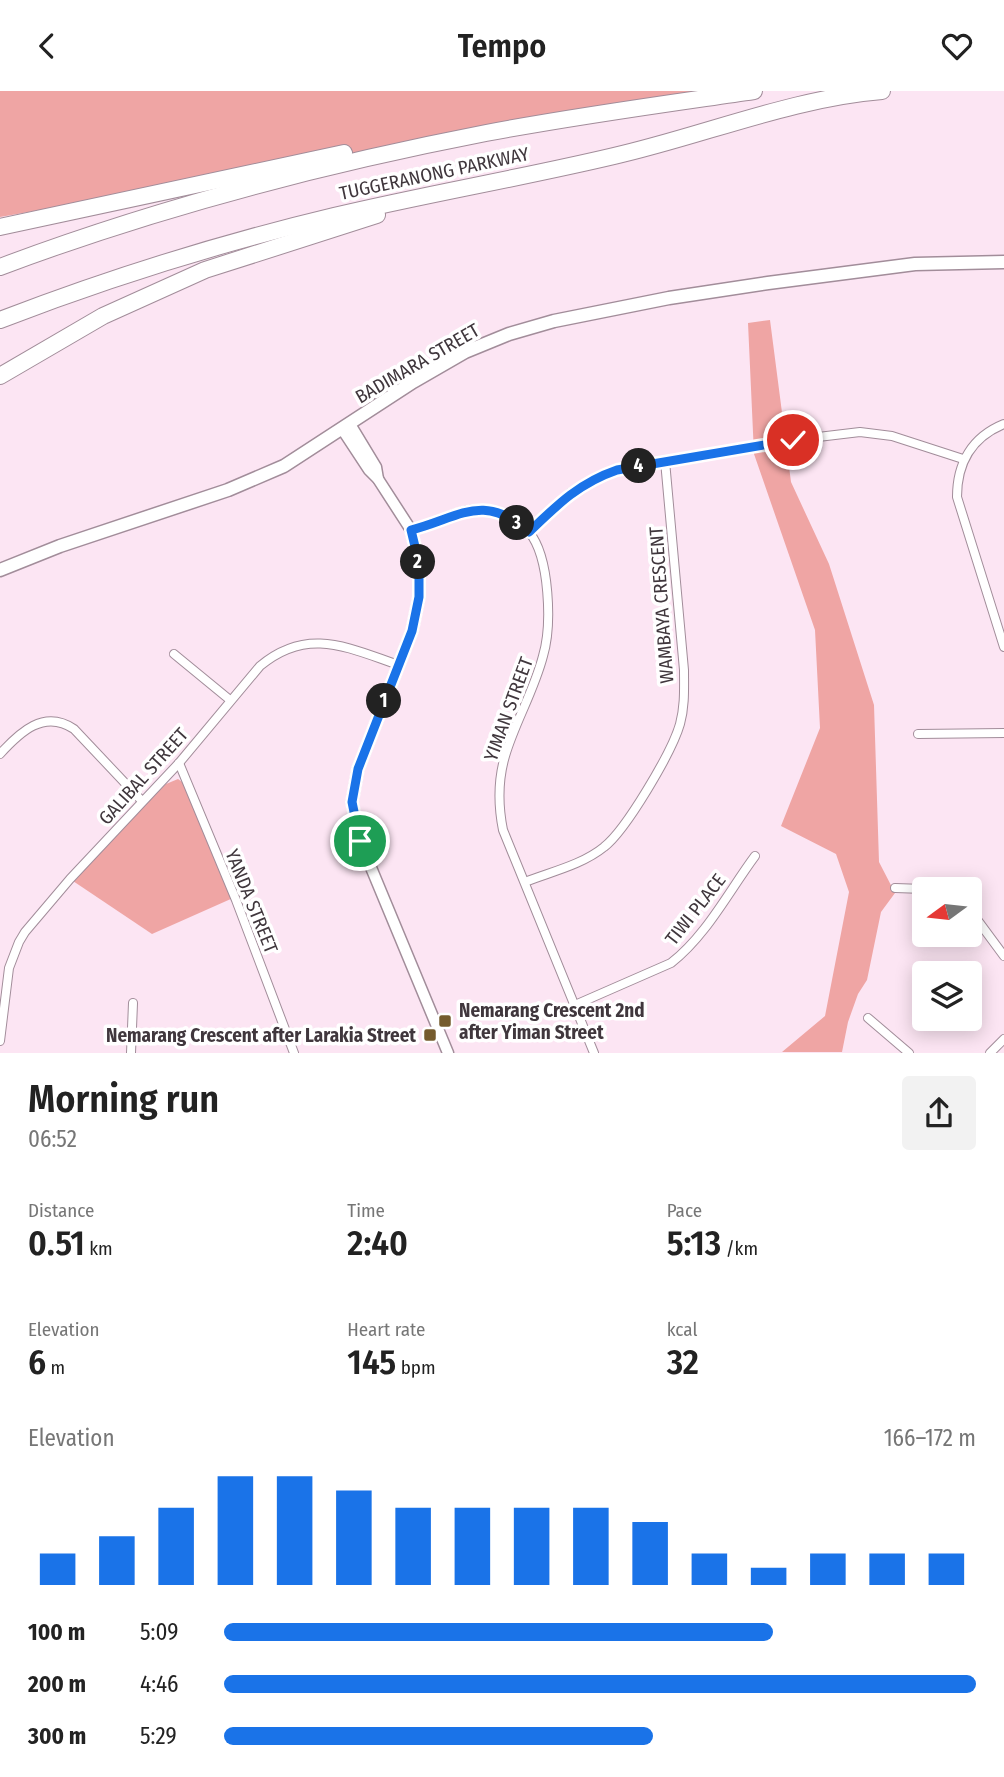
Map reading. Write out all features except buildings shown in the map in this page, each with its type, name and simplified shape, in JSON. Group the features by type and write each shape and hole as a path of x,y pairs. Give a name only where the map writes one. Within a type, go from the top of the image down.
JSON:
{"highway":[{"name":"TUGGERANONG PARKWAY","path":"0,267 218,196 328,167 488,133 754,91"},
{"name":"TUGGERANONG PARKWAY","path":"0,320 135,272 234,242 448,190 618,155 820,101 882,91"},
{"path":"0,227 388,143 458,131 488,133"},
{"path":"0,376 103,316 205,270 404,208 448,190"}],"main road":[{"name":"BADIMARA STREET","path":"0,570 73,542 228,490 284,466 413,383 466,352 509,334 554,321 668,298 768,283 915,264 1004,262"}],"street":[{"path":"1004,424 983,435 963,460 958,477 958,505 1004,647"},
{"path":"346,427 376,467 378,479 411,530 419,563 419,597 412,631 358,769 352,802 360,841 449,1052"},
{"path":"411,530 477,509 502,514 529,532 570,493 602,475 617,470 860,432 892,436 963,460"},
{"name":"WAMBAYA CRESCENT","path":"525,882 584,859 611,841 662,765 680,724 684,705 684,670 665,461"},
{"name":"YIMAN STREET","path":"529,532 539,550 545,577 547,635 539,670 506,754 499,791 503,830 594,1052"},
{"name":"GALIBAL STREET","path":"0,1041 5,982 19,942 35,918 178,763 230,700 269,659 280,652 303,645 329,643 345,645 399,665"},
{"path":"174,654 230,700"},
{"path":"0,754 29,726 45,721 66,724 142,801"},
{"path":"919,734 1004,733"},
{"name":"YANDA STREET","path":"178,763 236,900 294,1052"},
{"name":"TIWI PLACE","path":"575,1005 671,963 681,955 755,856"},
{"path":"895,888 912,889"},
{"path":"982,926 1004,956"},
{"path":"131,1052 133,1003"},
{"path":"868,1018 909,1052"},
{"path":"990,1052 1004,1039"}],"shaded area":[{"path":"0,91 718,91 0,217"},
{"path":"770,320 791,482 829,564 874,705 879,862 895,893 881,912 867,980 858,994 848,1022 842,1052 782,1052 825,1016 849,892 836,854 781,826 820,728 815,630 754,454 748,323"},
{"path":"178,779 185,784 233,898 152,934 70,879 166,784"}],"place":[{"name":"Nemarang Crescent 2nd after Yiman Street","path":"445,1021"},
{"name":"Nemarang Crescent after Larakia Street","path":"430,1035"}],"route":[{"path":"360,841 352,802 358,769 412,631 419,597 419,563 411,530 477,509 502,514 529,532 570,493 602,475 665,461 793,440"}]}
